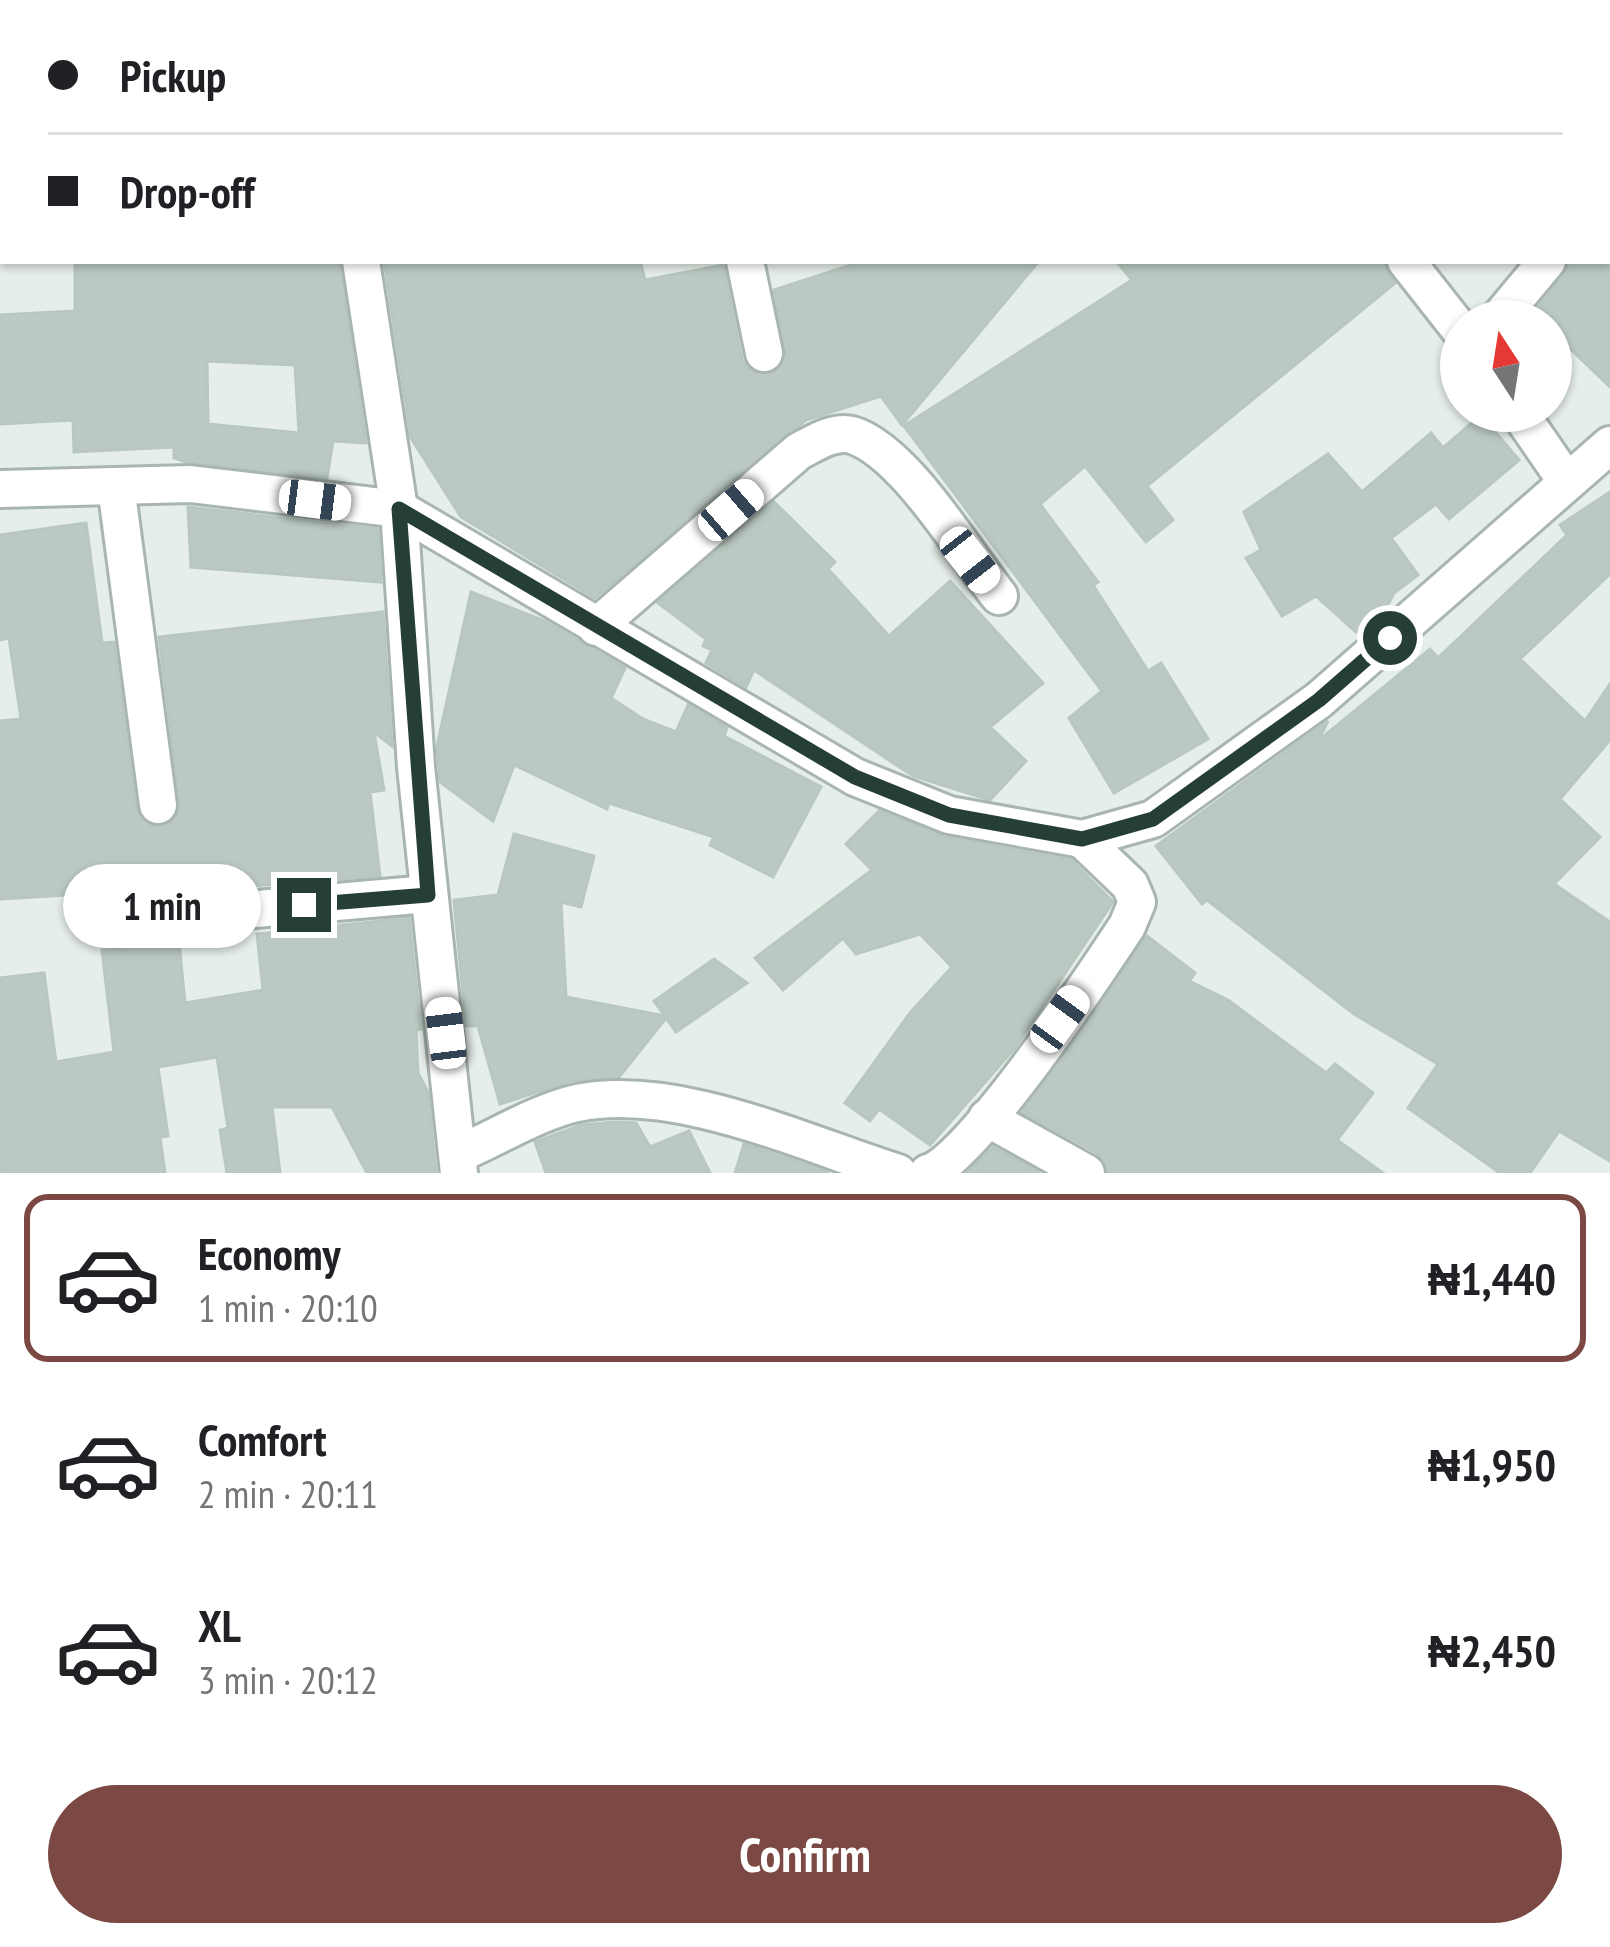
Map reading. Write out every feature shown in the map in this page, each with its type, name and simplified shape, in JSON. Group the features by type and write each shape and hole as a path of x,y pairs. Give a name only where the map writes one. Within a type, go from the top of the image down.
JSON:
{"street":[{"path":"361,264 399,509 428,895 458,1163 574,1104 637,1097 707,1112 898,1173"},
{"path":"746,264 764,353"},
{"path":"1408,264 1440,304"},
{"path":"1514,300 1544,264"},
{"path":"1532,432 1567,482"},
{"path":"596,627 799,451 829,436 849,434 886,453 998,596"},
{"path":"0,489 190,484 399,509 855,777 949,815 1082,839 1153,819 1319,700 1610,445"},
{"path":"116,486 158,805"},
{"path":"928,1173 943,1168 987,1118 1109,953 1137,902 1130,885 1082,839"},
{"path":"222,912 428,895"},
{"path":"987,1118 1086,1173"}],"building":[{"path":"75,264 339,264 366,443 333,441 327,478 186,462 174,458 174,447 74,452 73,420 0,424 0,315 75,311","holes":["207,361 295,365 299,433 208,424"]},
{"path":"384,264 641,264 645,280 723,265 742,359 748,369 767,375 786,359 774,290 854,264 1036,264 902,425 881,396 806,420 595,598 461,517 411,438"},
{"path":"1119,264 1386,264 1395,283 1147,486 1173,520 1146,542 1085,466 1040,504 1098,582 1093,585 1148,671 1161,663 1208,739 1114,793 1069,718 1102,691 904,426 1132,280"},
{"path":"1568,264 1610,264 1610,387 1572,350 1572,300 1544,300"},
{"path":"1461,432 1495,432 1519,460 1449,519 1436,504 1391,538 1418,575 1394,593 1384,613 1356,632 1316,596 1282,616 1246,558 1261,550 1244,512 1328,454 1362,492 1431,433 1443,448"},
{"path":"1610,492 1610,574 1520,659 1585,721 1610,684 1610,740 1560,799 1600,837 1554,884 1610,922 1610,1161 1559,1131 1530,1173 1500,1173 1408,1108 1438,1064 1354,1014 1207,900 1202,904 1156,846 1328,721 1318,741 1430,649 1438,658 1567,535 1560,525"},
{"path":"774,502 835,562 828,569 889,636 950,581 1043,683 990,727 1026,761 990,800 913,776 754,670 746,687 706,663 712,650 703,646 706,639 658,603"},
{"path":"188,507 378,529 381,582 191,567"},
{"path":"86,523 102,643 114,642 136,808 151,826 173,822 180,803 159,637 383,612 392,746 374,732 384,790 370,792 380,876 251,886 250,878 161,881 161,876 82,869 83,894 0,899 0,721 21,719 9,638 0,640 0,535"},
{"path":"471,592 545,621 625,668 611,698 643,719 676,732 688,705 727,728 724,736 821,787 773,877 710,845 714,837 609,803 607,809 514,765 493,821 440,782 437,746"},
{"path":"879,811 945,837 1071,860 1113,902 1014,1049 930,1145 879,1109 870,1121 845,1103 910,1013 952,967 920,934 856,954 843,938 783,990 755,958 872,870 846,844"},
{"path":"514,834 594,856 581,907 561,902 566,997 665,1016 654,1001 714,959 747,983 676,1032 666,1018 619,1077 571,1081 500,1104 478,1026 466,1026 454,900 498,895"},
{"path":"409,918 421,1029 416,1030 418,1073 428,1092 436,1173 367,1173 332,1107 272,1107 280,1173 227,1173 220,1130 228,1128 217,1057 158,1067 168,1136 160,1137 165,1173 0,1173 0,978 44,973 56,1062 114,1052 102,950 179,942 185,1003 263,990 257,934"},
{"path":"1147,936 1195,973 1189,981 1228,1000 1326,1073 1335,1064 1373,1093 1337,1140 1383,1173 1108,1173 1097,1153 1022,1112"},
{"path":"636,1123 650,1147 689,1131 710,1173 546,1173 535,1142 581,1125"},
{"path":"744,1144 774,1154 829,1173 735,1173"},
{"path":"993,1147 1040,1173 968,1172"}],"route":[{"path":"304,905 428,895 399,509 855,777 949,815 1082,839 1153,819 1319,700 1390,638"}]}
